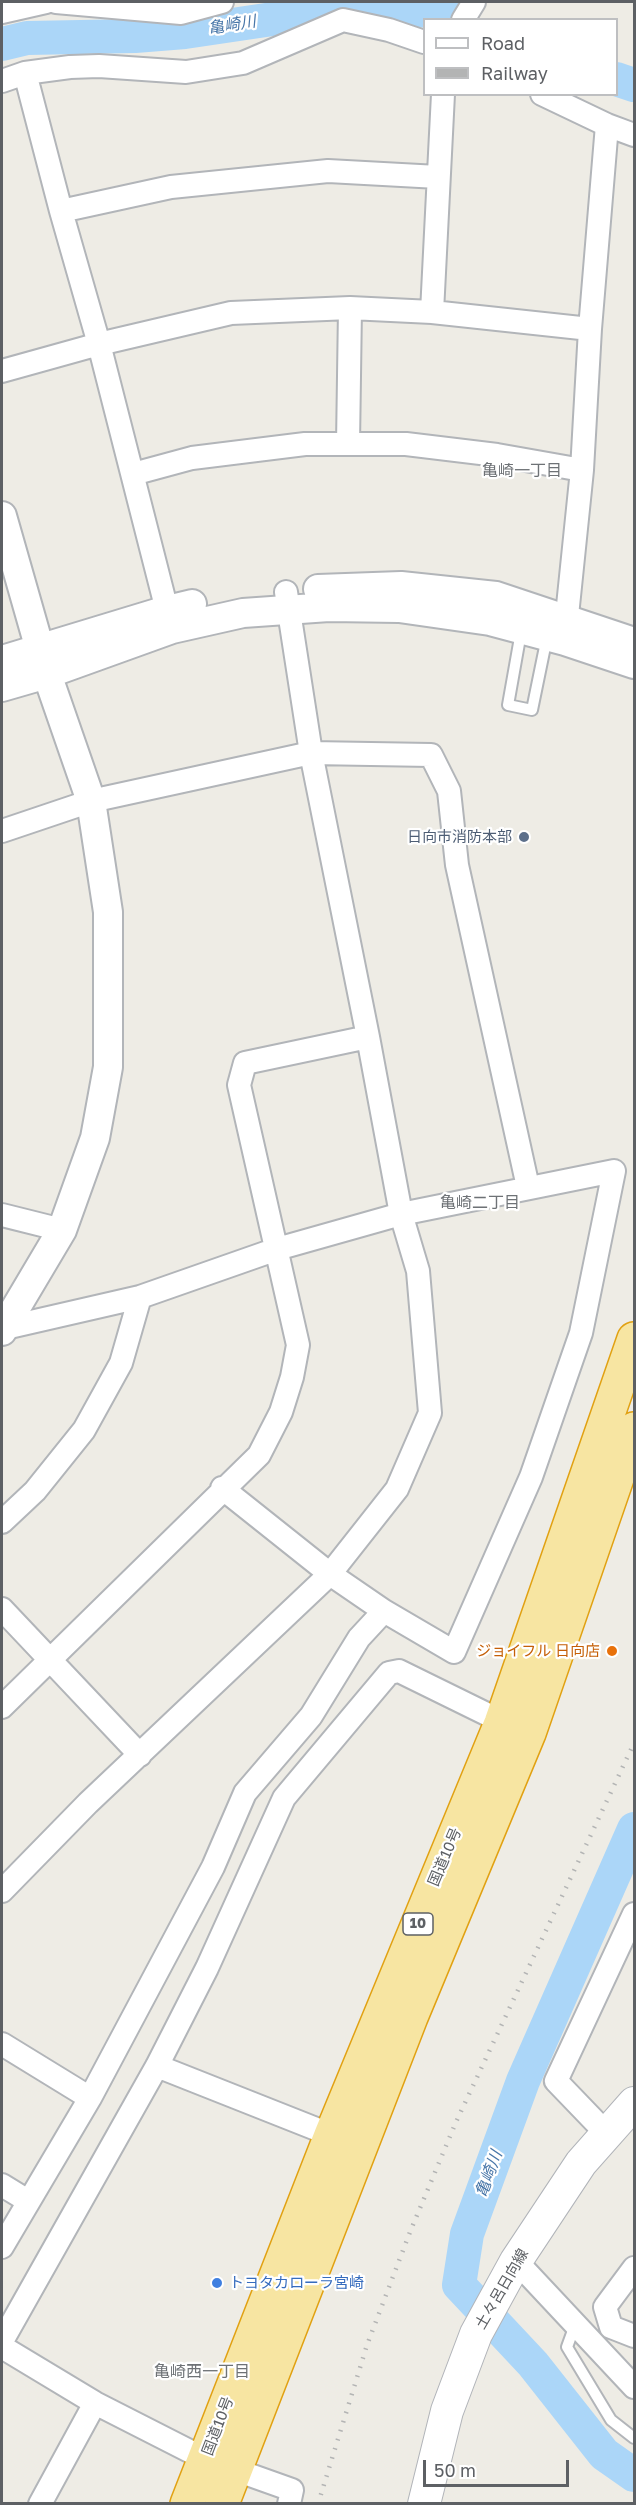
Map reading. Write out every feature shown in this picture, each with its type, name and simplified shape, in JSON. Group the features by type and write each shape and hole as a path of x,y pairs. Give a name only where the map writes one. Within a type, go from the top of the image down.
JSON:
{"highway":[{"name":"国道10号","path":"222,2504 220,2465 331,2135 515,1728 634,1339"},
{"name":"国道10号","path":"187,2504 220,2465 362,2148 515,1728 634,1429"}],"main road":[{"name":"土々呂日向線","path":"424,2504 447,2411 476,2334 516,2261 581,2163 634,2103"}],"street":[{"path":"2,12 45,2"},
{"path":"56,2 181,13 222,2"},
{"path":"464,18 474,2"},
{"path":"2,81 25,73 70,67 99,66 126,70 186,72 243,63 343,20 389,30 423,42"},
{"path":"25,73 61,212 99,344 170,619"},
{"path":"432,312 443,96"},
{"path":"546,96 607,125 634,135"},
{"path":"546,624 582,470 590,329 607,125"},
{"path":"61,212 171,187 327,171 438,177"},
{"path":"2,371 99,344 231,313 350,308 432,312 590,329"},
{"path":"348,444 350,308"},
{"path":"133,474 192,458 305,444 406,444 497,455 582,470"},
{"path":"2,516 44,661 91,801 108,912 108,1067 95,1138 62,1230 3,1329"},
{"path":"2,1891 88,1803 330,1574 397,1489 430,1413 418,1271 401,1214 311,753 286,601"},
{"path":"2,687 44,661 170,619 243,613 286,601 329,607 399,609 490,621 546,624 634,642"},
{"path":"546,624 634,664"},
{"path":"2,660 44,661"},
{"path":"2,831 91,801 311,753 431,755 449,791 457,865 528,1187"},
{"path":"2,1707 222,1488 259,1455 281,1412 292,1377 298,1345 239,1085 245,1063 368,1037"},
{"path":"3,1329 140,1297 277,1250 401,1214 614,1171 581,1333 531,1477 454,1652 384,1611 330,1574 222,1488"},
{"path":"2,1215 62,1230"},
{"path":"2,1522 35,1491 63,1459 89,1421 121,1363 140,1297"},
{"path":"2,1609 140,1755"},
{"path":"2,2247 90,2098 213,1868 244,1793 311,1716 359,1638 384,1611"},
{"path":"2,2341 157,2066 207,1968 284,1798 388,1673 399,1671 515,1728"},
{"path":"607,2134 556,2081 634,1914"},
{"path":"2,2044 90,2098"},
{"path":"157,2066 362,2148"},
{"path":"2,2185 28,2201"},
{"path":"516,2261 634,2387"},
{"path":"634,2268 605,2307 611,2327 634,2336"},
{"path":"2,2346 95,2403 220,2465 292,2490 288,2504"},
{"path":"40,2504 95,2403"}],"lane":[{"path":"546,624 532,710 508,705 546,624"},
{"path":"575,2325 567,2347 611,2421 634,2438"}],"waterway":[{"name":"亀崎川","path":"2,44 27,38 135,36 185,32 374,4 449,14 457,18"},
{"name":"亀崎川","path":"618,80 634,85"},
{"name":"亀崎川","path":"634,1829 523,2081 467,2234 459,2285 533,2364 604,2454 634,2475"}],"railway":[{"path":"318,2504 367,2345 410,2232 456,2122 634,1743"}],"place":[{"name":"日向市消防本部","path":"524,837"},
{"name":"ジョイフル 日向店","path":"612,1651"},
{"name":"トヨタカローラ宮崎","path":"217,2283"}],"district":[{"name":"亀崎一丁目","path":"522,471"},
{"name":"亀崎二丁目","path":"480,1203"},
{"name":"亀崎西一丁目","path":"202,2372"}]}
